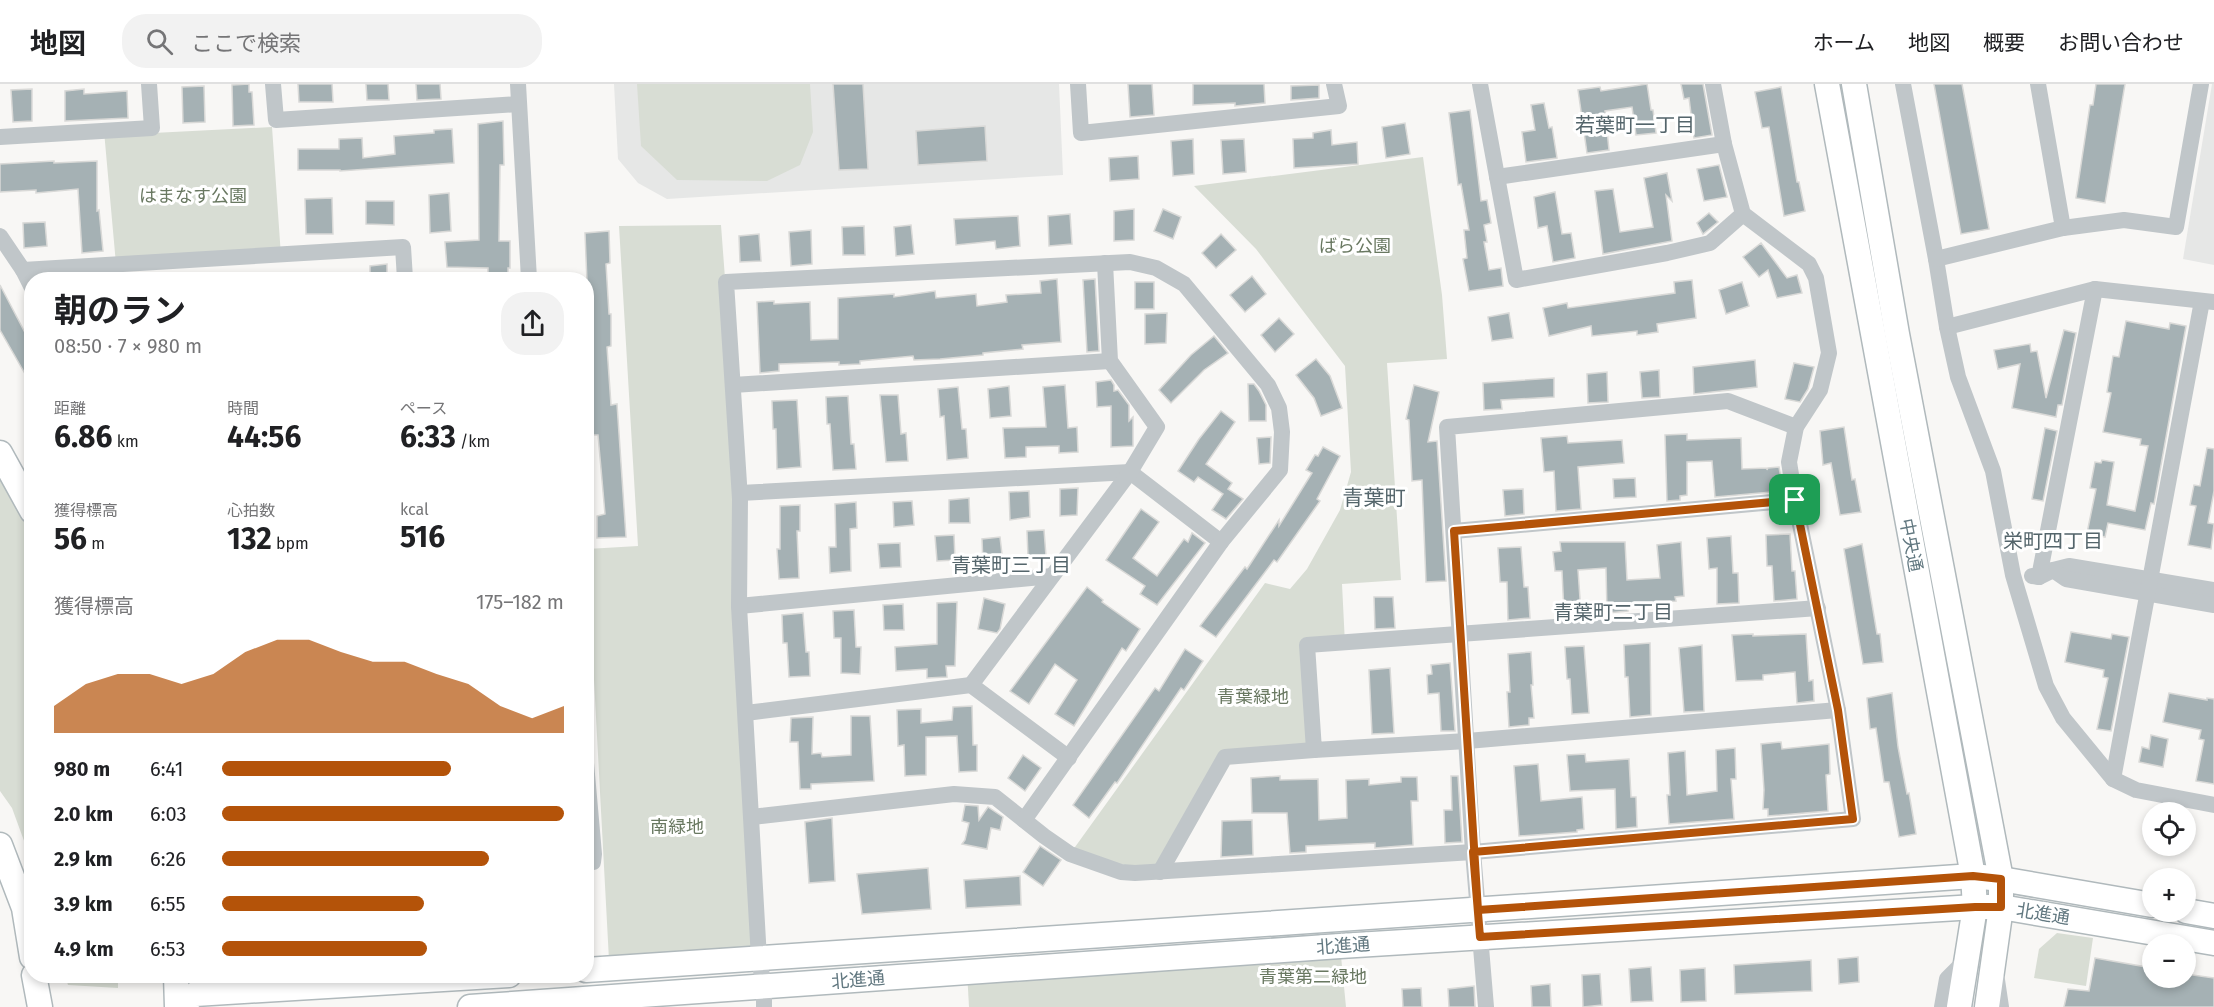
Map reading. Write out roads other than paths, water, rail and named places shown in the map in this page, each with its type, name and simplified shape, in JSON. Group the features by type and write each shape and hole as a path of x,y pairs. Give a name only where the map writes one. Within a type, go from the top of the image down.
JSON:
{"street":[{"path":"0,137 152,128 149,84"},
{"path":"273,84 276,120 519,104"},
{"path":"518,84 529,272"},
{"path":"1078,84 1081,133 1339,106 1334,84"},
{"path":"1480,84 1516,280 1710,243 1743,214"},
{"path":"752,817 954,794 995,797 1070,854 1120,872 1160,872 1473,852 1853,819 1838,710 1789,462 1796,427 1820,390 1829,353 1816,278 1809,264 1743,214 1713,84"},
{"name":"中央通","path":"1827,84 1973,876 1975,907 1959,1007"},
{"name":"中央通","path":"1854,84 1886,258 1897,334 2001,879 2001,907 1987,1007"},
{"path":"1903,84 1958,377 1993,471 2013,575 2046,686 2063,718 2113,779 2136,790 2214,805"},
{"path":"2038,84 2062,228"},
{"path":"1936,259 2062,228 2124,220 2176,227 2201,84"},
{"path":"1497,177 1725,144"},
{"path":"0,236 23,270 403,247 405,272"},
{"path":"764,997 759,959 739,606 740,493 726,282 1130,262 1156,268 1184,284 1268,385 1279,408 1282,432 1280,470 1221,542 1024,820"},
{"path":"971,686 1130,472 1157,427 1110,361 1105,263"},
{"path":"1947,327 2095,289 2208,301 2113,779"},
{"path":"2046,573 2095,289"},
{"path":"733,385 1110,361"},
{"path":"1486,1007 1473,852 1447,427 1728,401 1796,427"},
{"path":"0,453 24,492"},
{"path":"740,493 1130,472 1221,542"},
{"path":"1454,531 1795,500"},
{"path":"2013,575 2046,573 2066,579 2214,590"},
{"path":"739,606 1052,576"},
{"path":"2150,586 2214,605"},
{"path":"1314,750 1307,645 1818,608"},
{"path":"746,713 971,686 1069,758"},
{"path":"1160,872 1225,757 1467,741 1838,710"},
{"path":"0,845 24,908"},
{"name":"北進通","path":"594,969 1973,876 2142,903"},
{"name":"北進通","path":"470,1007 764,997 978,970 1975,907 2001,907 2214,943"},
{"path":"2196,913 2214,916"},
{"path":"1942,1007 1947,979 1966,960"},
{"path":"1994,964 2001,1007"},
{"path":"36,983 40,1007"},
{"path":"177,983 179,1007"},
{"path":"179,1007 195,994 377,983"}],"district":[{"name":"若葉町一丁目","path":"1635,125"},
{"name":"青葉町","path":"1374,498"},
{"name":"栄町四丁目","path":"2053,541"},
{"name":"青葉町三丁目","path":"1011,565"},
{"name":"青葉町二丁目","path":"1613,612"}],"park label":[{"name":"はまなす公園","path":"193,196"},
{"name":"ばら公園","path":"1355,246"},
{"name":"青葉緑地","path":"1253,697"},
{"name":"南緑地","path":"677,827"},
{"name":"青葉第二緑地","path":"1313,977"}]}
